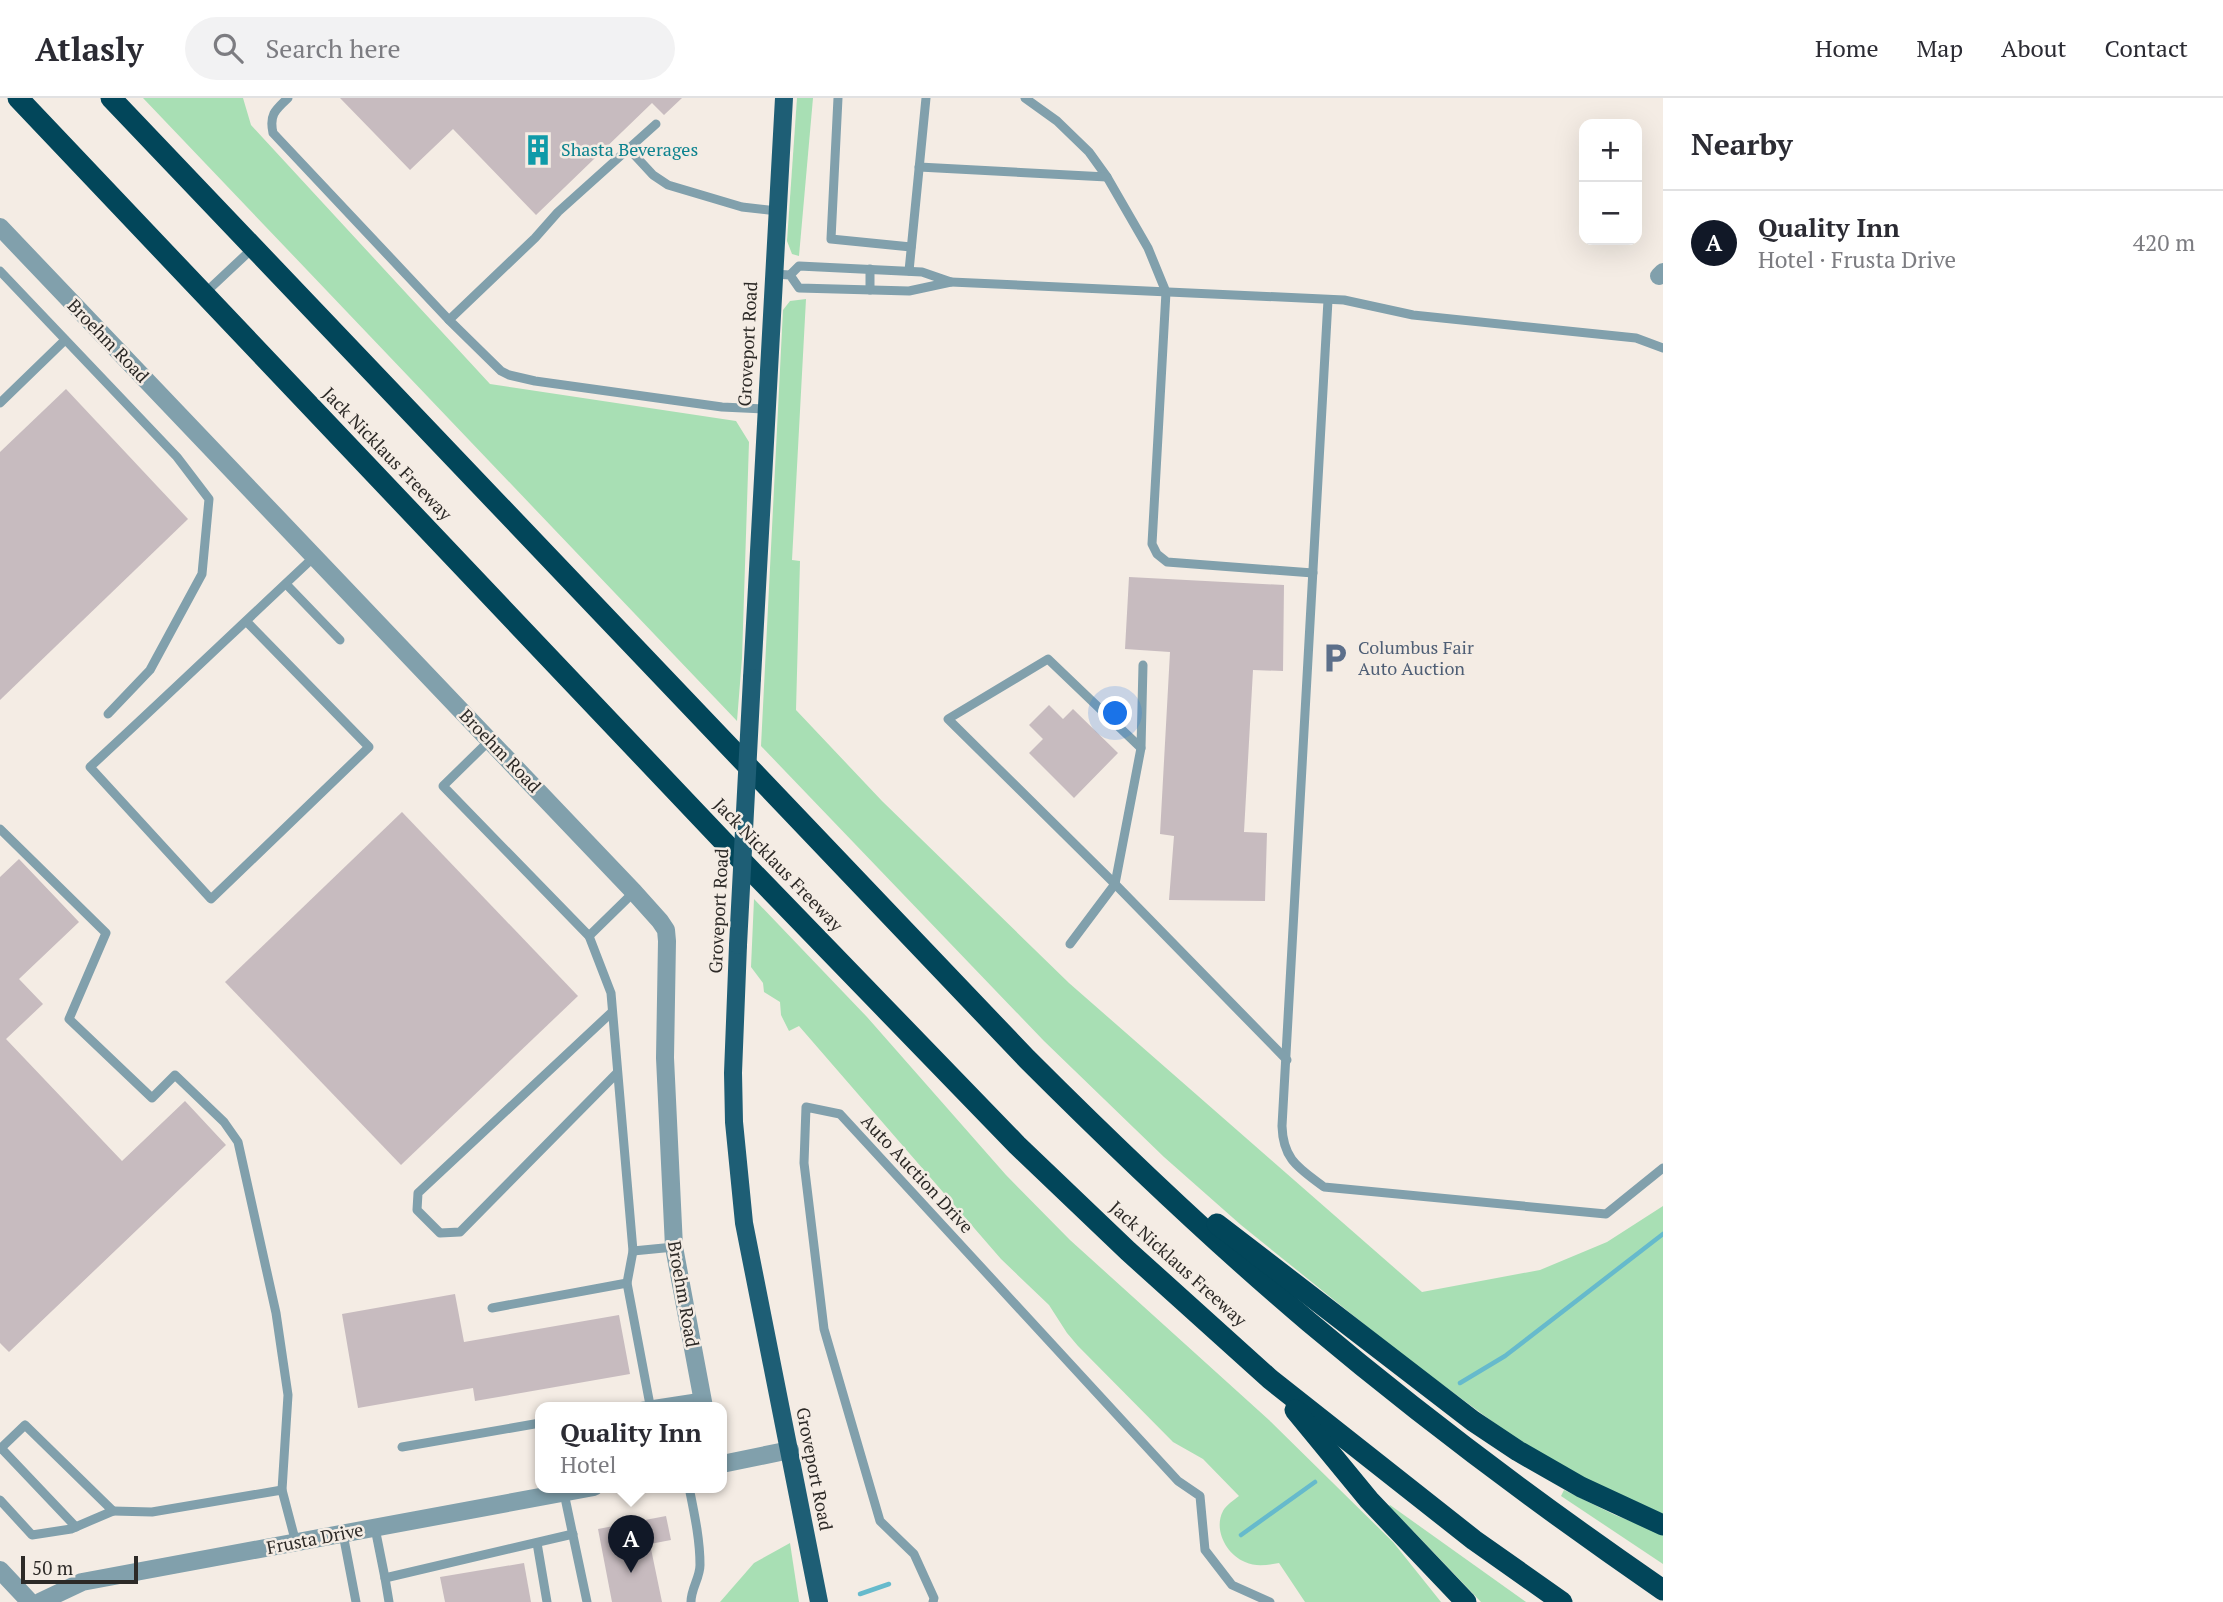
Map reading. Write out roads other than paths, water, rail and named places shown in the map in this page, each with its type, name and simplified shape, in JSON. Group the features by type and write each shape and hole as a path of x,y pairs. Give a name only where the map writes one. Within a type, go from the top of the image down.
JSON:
{"highway":[{"name":"Jack Nicklaus Freeway","path":"18,98 742,861 1017,1145 1128,1251 1270,1379 1474,1540 1562,1602"},
{"path":"111,98 1027,1059 1107,1139 1235,1258 1381,1381 1511,1482 1663,1590"},
{"path":"1107,1139 1472,1421 1581,1487 1663,1525"},
{"path":"1270,1379 1369,1500 1466,1602"}],"main road":[{"name":"Groveport Road","path":"784,98 777,211 781,274 766,408 733,1049 734,1122 744,1223 817,1599"}],"street":[{"name":"Broehm Road","path":"0,227 634,892 666,930 665,1058 674,1247 703,1402"},
{"path":"727,1463 790,1450"},
{"name":"Frusta Drive","path":"40,1602 82,1582 564,1493"},
{"path":"0,1570 30,1602"}],"lane":[{"path":"288,98 276,109 270,121 273,133 449,320 488,359 509,375 722,407 766,408"},
{"path":"838,98 831,239 911,247"},
{"path":"909,271 926,98"},
{"path":"1025,98 1056,121 1089,152 1107,177 1148,248 1166,292 1153,544 1157,554 1167,562 1313,573"},
{"path":"449,320 535,238 558,212 656,124"},
{"path":"629,149 653,175 668,186 742,207 777,211"},
{"path":"919,167 1107,177"},
{"path":"204,295 253,248"},
{"path":"951,282 922,272 870,269 799,266 781,274 799,288 908,291 951,282 1345,300 1413,314 1636,338 1663,348"},
{"path":"870,269 870,290"},
{"path":"0,271 177,457 209,499 202,573 149,670 108,714"},
{"path":"1328,300 1283,1145 1295,1166 1324,1187 1606,1214 1663,1168"},
{"path":"0,403 65,340"},
{"path":"246,621 369,747 211,899 90,767 314,557"},
{"path":"286,584 340,640"},
{"path":"1141,748 1048,659 948,719 1115,884 1287,1060"},
{"path":"1070,944 1115,884 1141,748 1143,665"},
{"path":"489,741 443,786 589,936 611,993 633,1251 627,1283 649,1402"},
{"path":"0,829 106,933 69,1019 152,1098 176,1075 224,1122 238,1142 276,1313 288,1395 282,1490 296,1543"},
{"path":"589,936 634,892"},
{"path":"612,1012 418,1193 417,1210 440,1233 460,1232 617,1073"},
{"name":"Auto Auction Drive","path":"933,1602 934,1598 914,1554 880,1521 824,1329 804,1163 806,1107 840,1114 1178,1481 1200,1496 1205,1550 1232,1585 1270,1602"},
{"path":"633,1251 674,1247"},
{"path":"492,1308 627,1283"},
{"path":"402,1447 535,1424"},
{"path":"76,1527 0,1448 25,1425 113,1511"},
{"path":"0,1500 32,1535 76,1527 113,1511 152,1513 282,1490"},
{"path":"564,1493 587,1602"},
{"path":"690,1493 700,1568 691,1593 691,1602"},
{"path":"375,1528 389,1602"},
{"path":"343,1534 356,1602"},
{"path":"385,1578 573,1534"},
{"path":"537,1543 547,1602"}],"waterway":[{"path":"1460,1383 1505,1356 1663,1234"},
{"path":"1241,1535 1315,1482"},
{"path":"860,1594 889,1584"}],"place":[{"name":"Shasta Beverages","path":"538,150"},
{"name":"Columbus Fair Auto Auction","path":"1335,658"},
{"name":"Quality Inn","path":"631,1573"}]}
